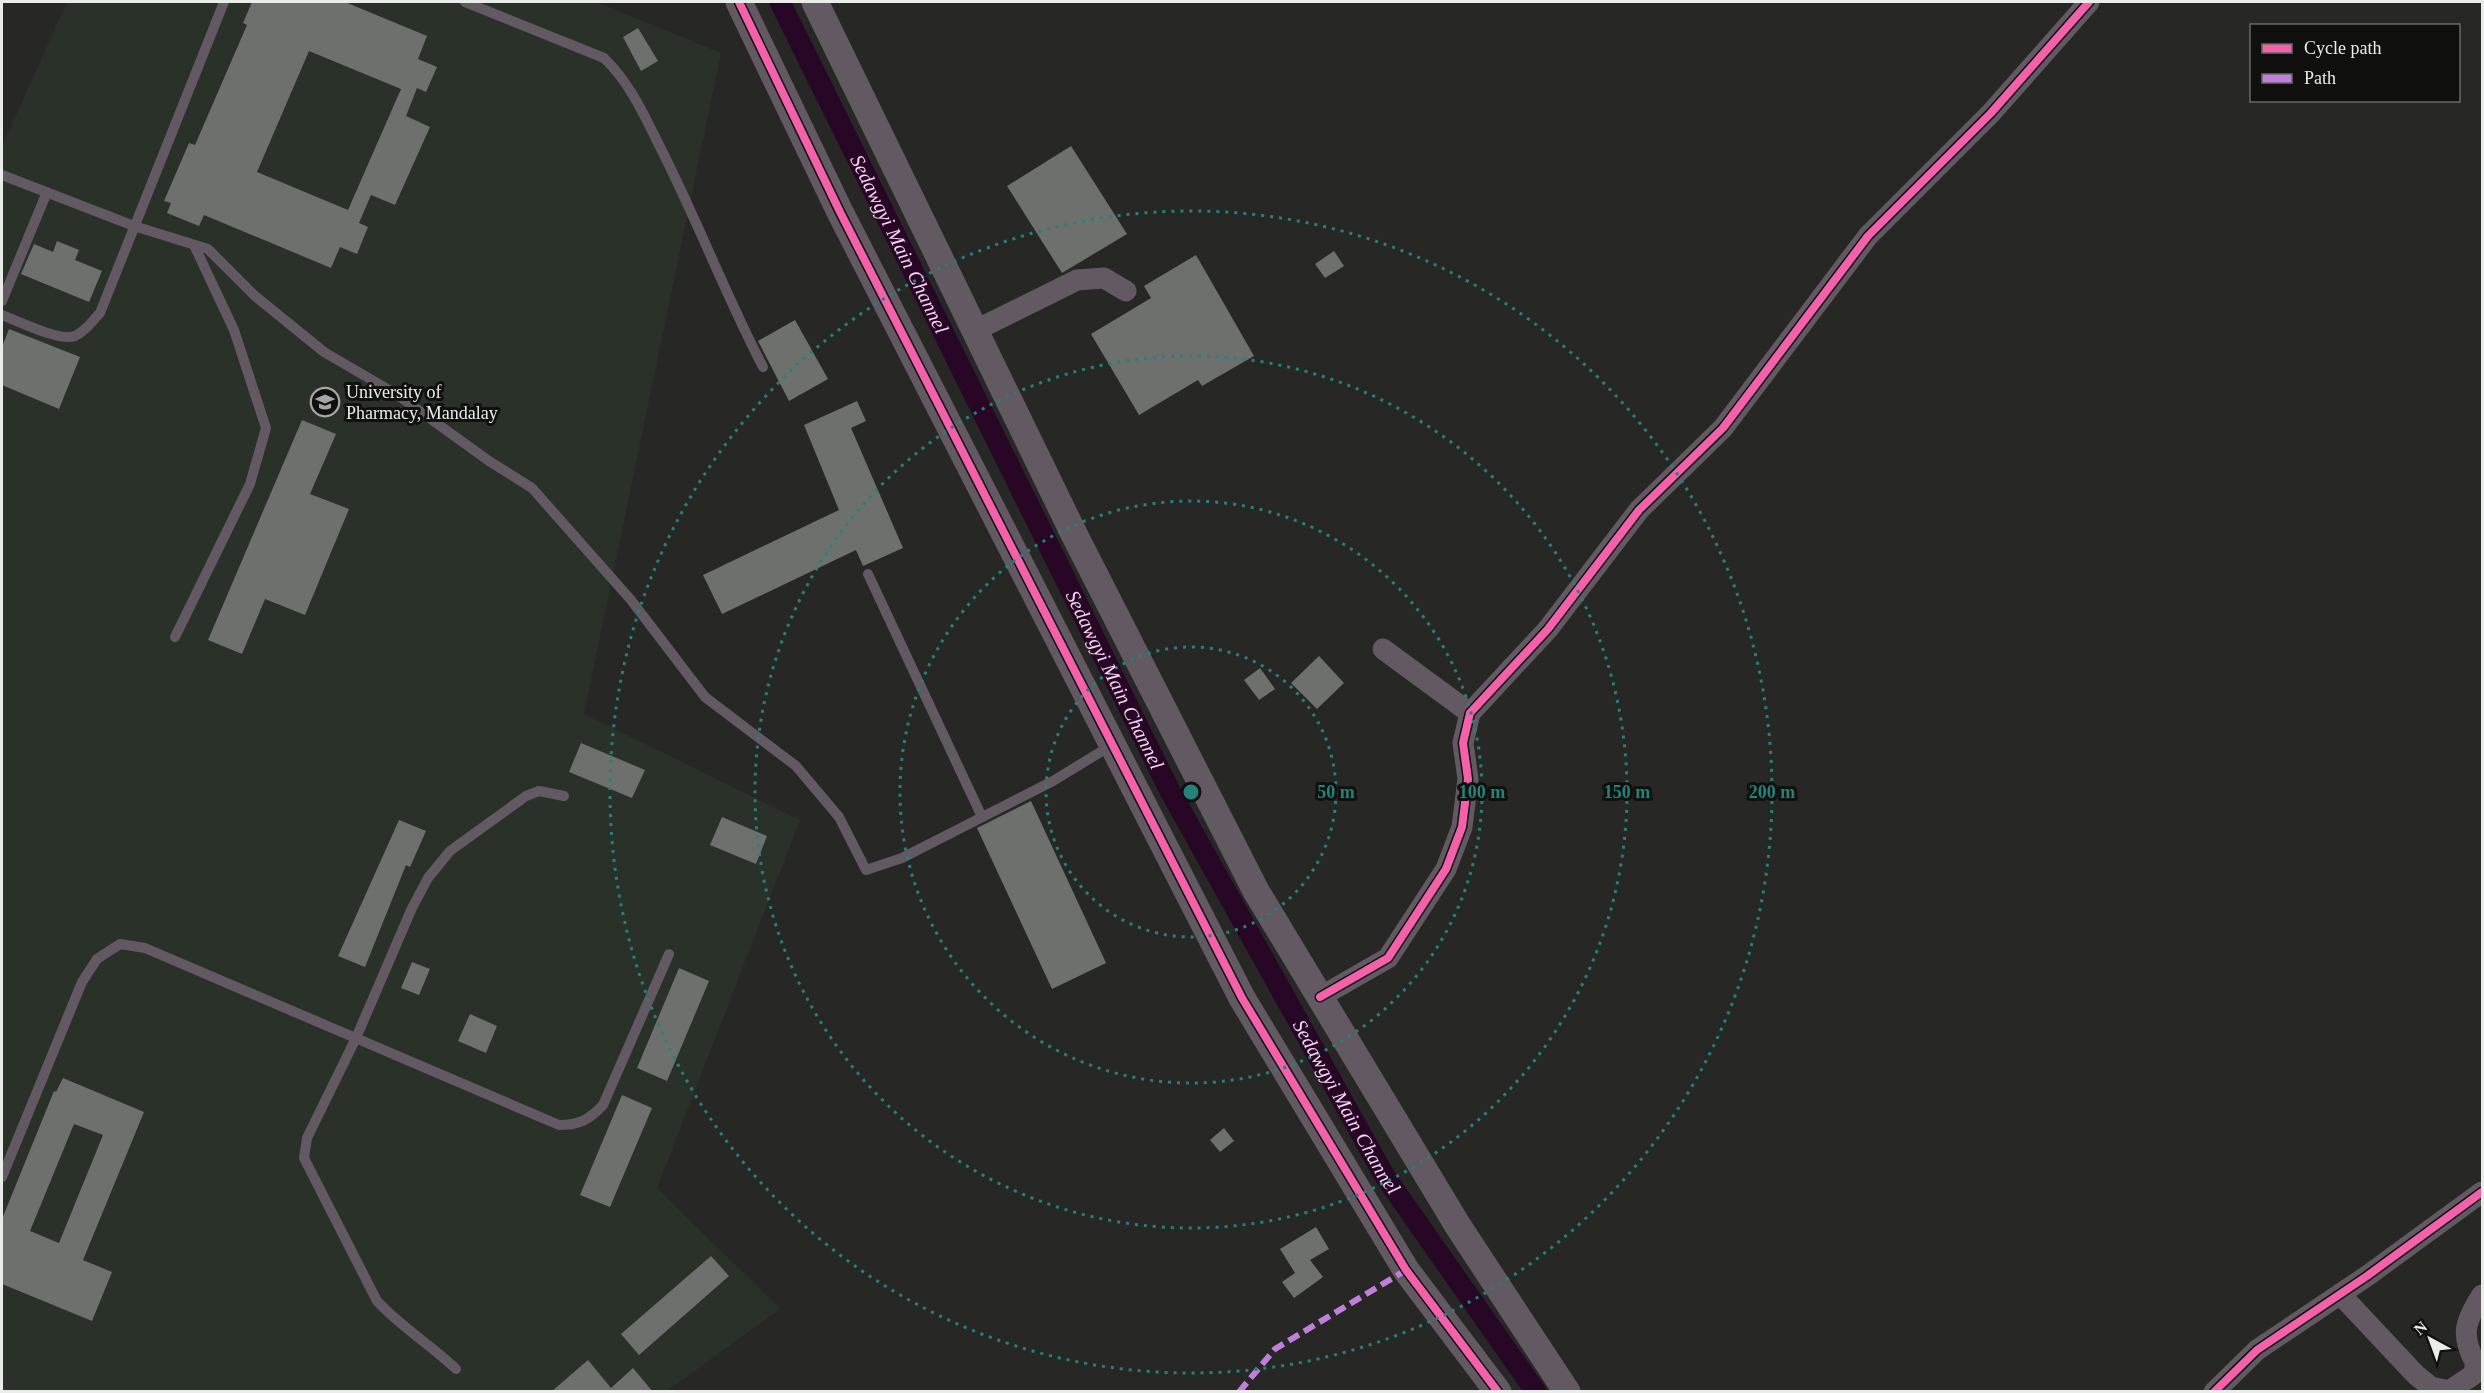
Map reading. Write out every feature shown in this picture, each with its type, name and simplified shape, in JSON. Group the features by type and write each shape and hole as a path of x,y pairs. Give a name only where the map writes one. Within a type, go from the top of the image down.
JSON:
{"street":[{"path":"739,2 840,212 1242,998 1406,1270 1498,1392"},
{"path":"815,2 1074,534 1256,891 1458,1226 1567,1392"},
{"path":"1320,997 1388,958 1446,869 1462,827 1468,779 1463,743 1470,713 1548,629 1639,510 1723,428 1868,236 1991,113 2089,2"},
{"path":"976,330 1077,280 1104,278 1126,291"},
{"path":"1383,649 1470,713"},
{"path":"2214,1392 2257,1350 2340,1294 2482,1192"},
{"path":"2340,1294 2416,1375 2431,1387 2449,1392 2473,1375 2476,1364 2467,1348 2466,1333 2469,1316 2482,1295"}],"lane":[{"path":"2,315 58,336 73,337 86,329 99,313 224,2"},
{"path":"465,2 604,58 618,72 632,92 687,201 736,316 763,367"},
{"path":"2,175 134,226 208,249 255,296 324,352 396,394 489,461 532,488 631,600 705,697 796,766 839,817 866,870 902,858 1053,781 1113,744"},
{"path":"2,301 47,192"},
{"path":"176,637 250,484 266,428 234,330 194,245"},
{"path":"868,574 982,817"},
{"path":"456,1369 434,1348 392,1318 377,1300 304,1158 307,1138 356,1038 412,908 428,878 450,851 526,796 539,791 564,796"},
{"path":"2,1177 82,982 97,959 120,944 145,948 559,1125 576,1125 590,1118 603,1105 669,954"}],"shaded area":[{"path":"67,2 596,2 721,53 584,714 800,820 657,1188 780,1309 667,1391 2,1392 2,146"}],"building":[{"path":"252,2 345,2 427,36 418,59 437,67 426,92 417,88 406,116 430,127 395,205 371,195 359,223 368,227 357,254 340,247 331,268 204,215 199,226 167,213 171,203 164,201 189,143 195,145 247,25 243,23","holes":["309,51 401,89 348,210 257,172"]},
{"path":"638,28 658,61 641,71 623,37"},
{"path":"1071,146 1127,234 1062,273 1007,186"},
{"path":"57,241 79,250 75,260 102,271 89,302 21,274 34,244 53,252"},
{"path":"1334,251 1344,266 1325,278 1315,264"},
{"path":"1196,255 1254,356 1202,386 1198,380 1139,415 1091,334 1151,298 1144,286"},
{"path":"795,320 828,379 789,401 758,341"},
{"path":"9,329 80,357 59,409 2,385 2,347"},
{"path":"857,401 866,421 851,428 903,548 863,566 856,550 722,614 703,575 839,510 804,425"},
{"path":"302,420 336,434 310,494 349,509 305,615 265,599 242,654 208,640"},
{"path":"1319,656 1344,683 1317,709 1291,683"},
{"path":"1260,668 1275,689 1259,700 1244,680"},
{"path":"581,743 645,770 632,798 569,772"},
{"path":"1031,801 1106,963 1052,989 977,828"},
{"path":"722,817 767,836 756,864 710,845"},
{"path":"399,820 426,831 410,867 406,865 365,967 338,956"},
{"path":"412,962 430,969 419,995 401,988"},
{"path":"679,968 709,981 667,1081 637,1068"},
{"path":"470,1014 497,1026 486,1053 458,1041"},
{"path":"63,1078 144,1112 83,1260 112,1272 92,1321 2,1284 2,1219 54,1091 56,1092","holes":["74,1124 103,1135 59,1243 30,1231"]},
{"path":"622,1095 652,1108 610,1207 580,1195"},
{"path":"1224,1128 1234,1141 1220,1152 1210,1140"},
{"path":"1316,1227 1329,1249 1310,1260 1323,1277 1294,1298 1282,1282 1295,1273 1280,1249"},
{"path":"711,1256 729,1276 639,1355 621,1334"},
{"path":"588,1360 611,1388 633,1368 653,1392 551,1392"}],"waterway":[{"name":"Sedawgyi Main Channel","path":"780,2 1170,791 1384,1175 1536,1392"}],"marked path":[{"path":"1239,1392 1275,1349 1406,1270"}],"cycle path":[{"path":"739,2 840,212 1242,998 1406,1270 1498,1392"},
{"path":"1320,997 1388,958 1446,869 1462,827 1468,779 1463,743 1470,713 1548,629 1639,510 1723,428 1868,236 1991,113 2089,2"},
{"path":"2214,1392 2257,1350 2367,1276 2482,1192"}],"place":[{"name":"University of Pharmacy, Mandalay","path":"325,402"}]}
